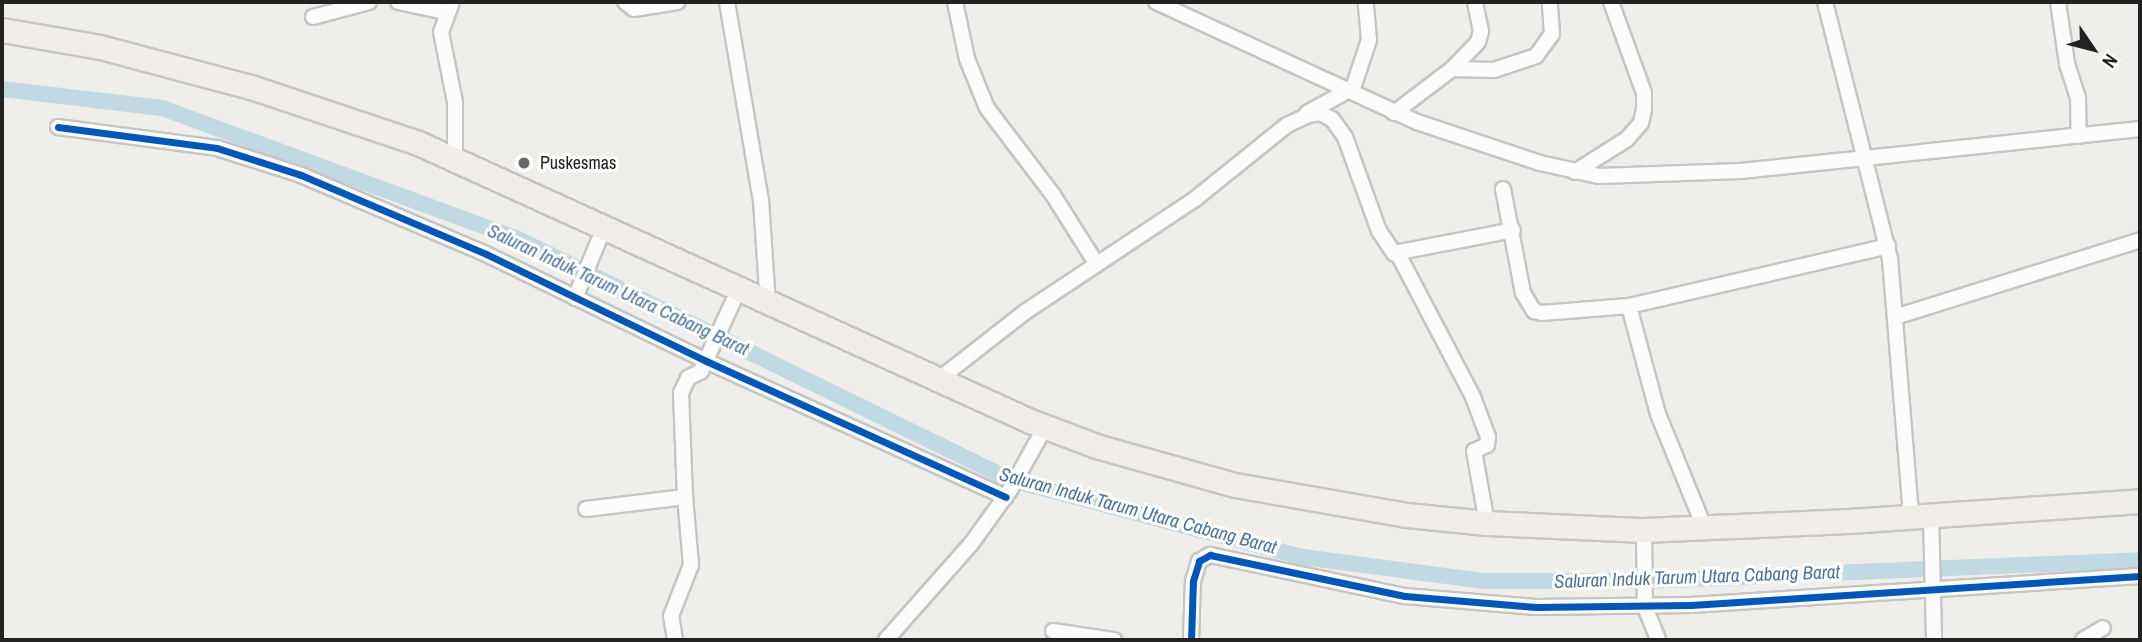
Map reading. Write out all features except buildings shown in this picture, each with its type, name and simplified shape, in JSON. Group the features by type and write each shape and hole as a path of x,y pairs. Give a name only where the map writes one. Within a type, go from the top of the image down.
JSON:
{"main road":[{"path":"2,30 100,47 254,88 455,160 601,236 735,298 768,306 938,380 1040,437 1235,485 1407,515 1487,523 1644,530 1925,521 2140,500"}],"street":[{"path":"313,16 369,2"},
{"path":"398,2 448,7 441,32 455,102 455,160"},
{"path":"625,2 634,9 677,2"},
{"path":"727,2 761,200 768,306"},
{"path":"955,2 967,59 987,108 1054,195 1096,262"},
{"path":"1156,2 1394,113 1576,172 1647,177 1868,160 2140,129"},
{"path":"938,380 1096,262 1195,199 1301,117 1349,93 1359,78 1369,40 1366,2"},
{"path":"1394,113 1452,69 1478,42 1481,31 1475,2"},
{"path":"1452,69 1493,70 1536,57 1552,34 1550,2"},
{"path":"1576,172 1627,139 1641,122 1644,109 1644,93 1611,2"},
{"path":"1825,2 1868,160 1888,246 1895,317 1934,580 1931,640"},
{"path":"2058,2 2067,64 2078,97 2079,136"},
{"path":"1301,117 1320,113 1339,128 1379,231 1390,250 1398,254 1473,397 1488,438 1487,445 1474,449 1487,523"},
{"path":"58,127 217,148 254,158 578,292 708,357 1008,494"},
{"path":"1503,189 1523,293 1534,311 1629,306 1888,246"},
{"path":"1398,254 1442,241 1513,230"},
{"path":"578,292 601,236"},
{"path":"1895,317 2140,240"},
{"path":"675,640 671,616 691,565 681,393 708,357 735,298"},
{"path":"1629,306 1658,414 1704,527"},
{"path":"886,640 1008,494 1040,437"},
{"path":"586,509 685,497"},
{"path":"1644,530 1645,607 1658,640"},
{"path":"1191,640 1193,581 1199,561 1210,555 1405,596 1536,607 1645,607 1934,580 2140,576"},
{"path":"2083,640 2103,628"},
{"path":"1053,631 1114,640"}],"waterway":[{"name":"Saluran Induk Tarum Utara Cabang Barat","path":"2,89 162,108 516,238 1011,480 1303,557 1482,581 1643,581 2140,560"}],"cycle path":[{"path":"58,127 217,148 301,175 486,254 706,361 1006,497"},
{"path":"1191,640 1193,581 1199,561 1210,555 1405,596 1536,607 1691,605 2140,576"}],"place":[{"name":"Puskesmas","path":"524,163"}]}
